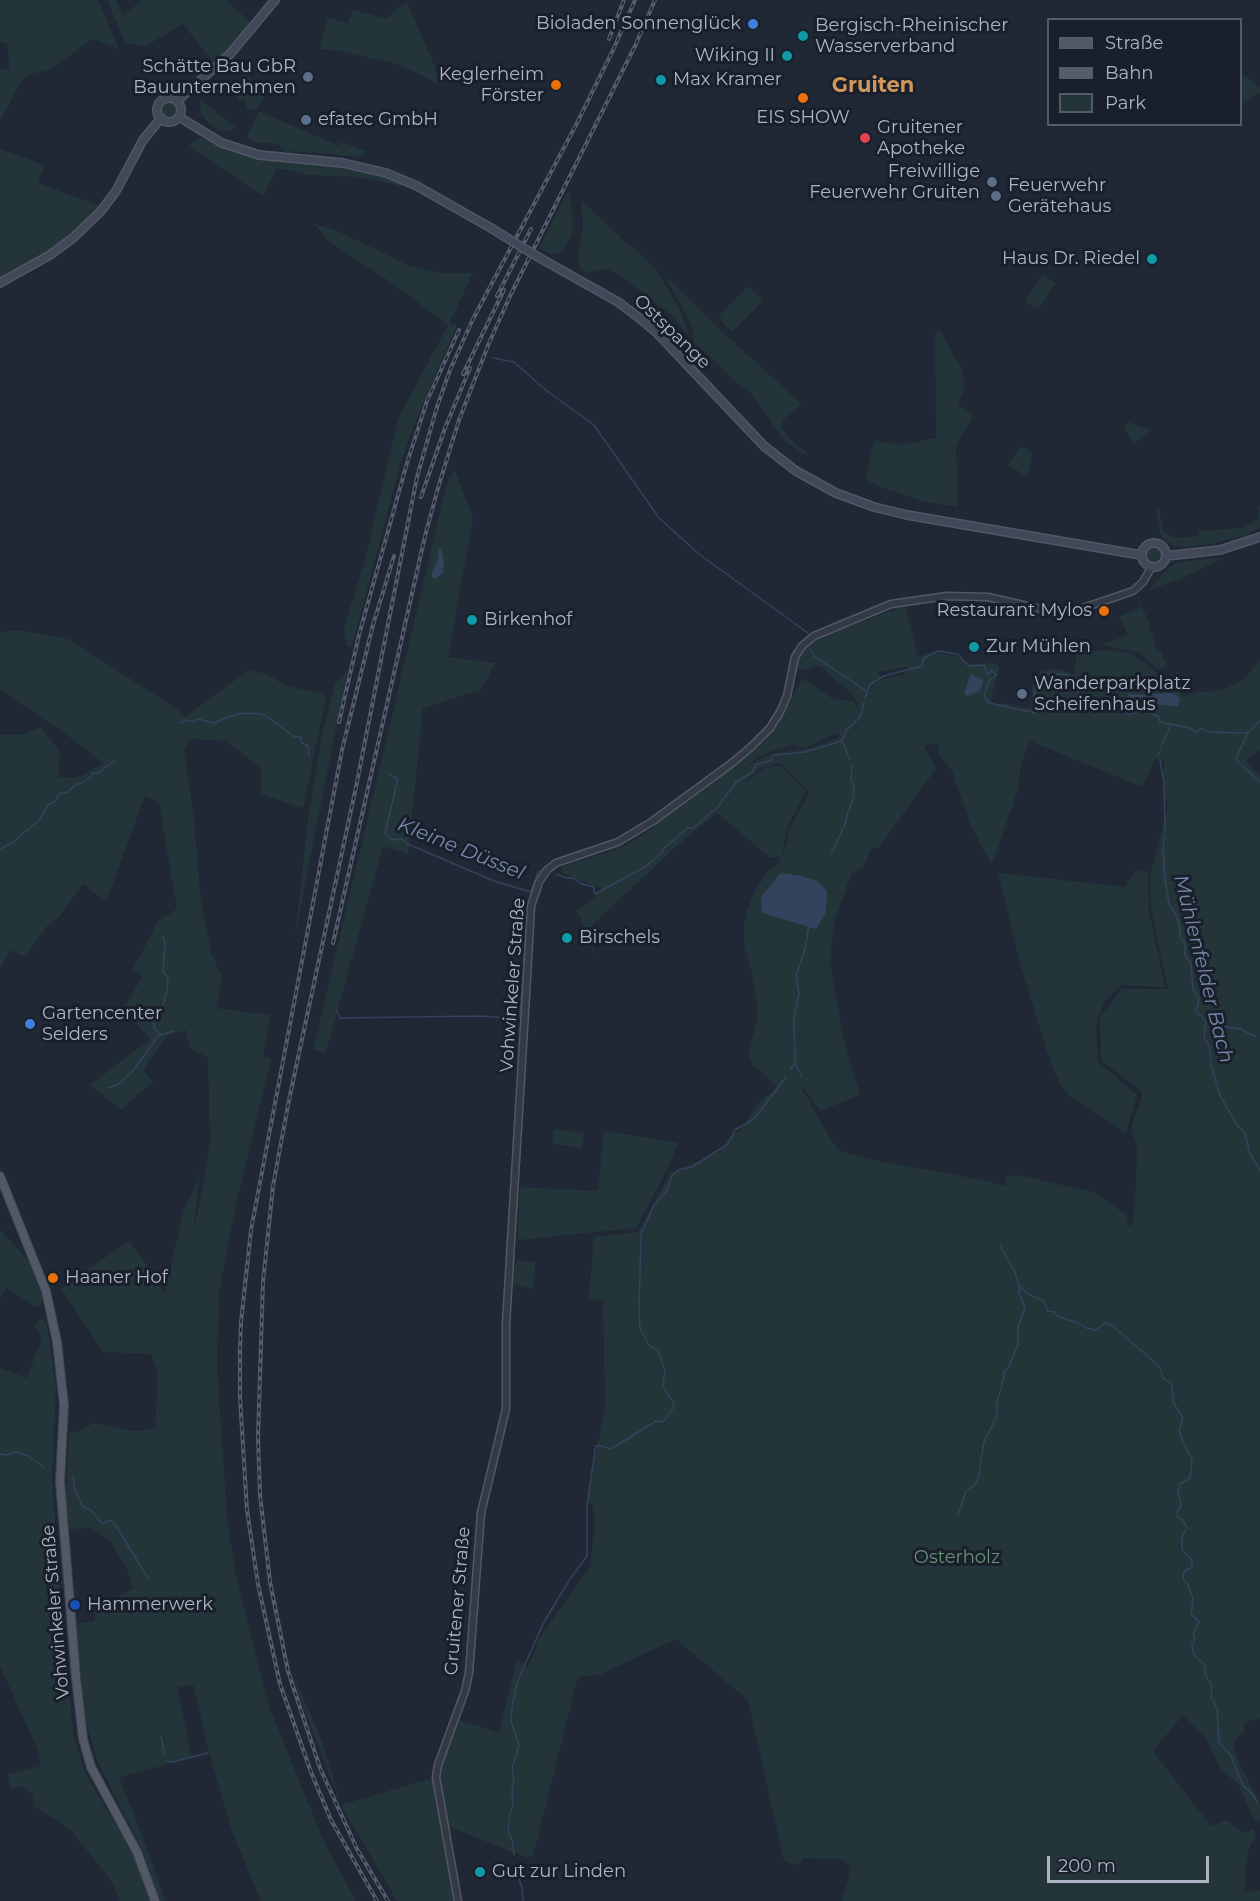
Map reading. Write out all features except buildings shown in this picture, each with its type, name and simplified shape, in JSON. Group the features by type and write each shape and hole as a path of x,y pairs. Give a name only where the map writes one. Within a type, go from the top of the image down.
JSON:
{"main road":[{"path":"177,102 230,54 275,0"},
{"path":"168,99 177,102 181,110 179,117 170,122 161,118 158,111 162,101 168,99"},
{"name":"Ostspange","path":"179,117 222,143 258,155 356,165 402,179 491,228 618,302 638,317 664,341 764,446 796,471 836,493 874,507 907,515 1141,555"},
{"path":"0,283 50,255 73,238 100,211 116,191 143,140 161,118"},
{"path":"1166,556 1220,550 1260,537"},
{"path":"1153,543 1163,547 1166,556 1162,565 1151,568 1144,563 1141,555 1145,546 1153,543"},
{"name":"Vohwinkeler Straße","path":"0,1176 50,1306 63,1390 60,1481 83,1739 91,1767 137,1852 154,1901"}],"street":[{"name":"Vohwinkeler Straße","path":"481,1513 506,1409 506,1324 531,909 535,892 546,872 560,861 609,846 653,822 751,747 770,728 780,712 787,696 795,657 802,646 814,636 891,604 947,596 988,597 1052,611 1074,611 1133,591 1141,585 1151,568"},
{"name":"Gruitener Straße","path":"458,1901 436,1777 438,1765 465,1691 469,1672 481,1513"}],"green space":[{"path":"0,0 98,0 119,49 92,39 50,70 29,74 23,78 0,121 0,69 10,70 7,43 0,42"},
{"path":"107,0 116,0 123,16 142,0 226,0 252,24 228,52 214,63 183,24 146,46 125,43"},
{"path":"407,3 434,64 439,84 400,65 340,51 319,49 328,18 348,23 353,10 387,19 397,8"},
{"path":"245,74 266,94 256,110 243,109 246,107 246,101 236,100 241,91 234,86"},
{"path":"1242,74 1260,87 1260,93 1244,103"},
{"path":"201,100 235,127 231,131 220,130 209,124 201,114"},
{"path":"169,102 177,110 169,118 161,110"},
{"path":"259,111 339,146 341,142 366,151 364,155 354,157 284,151 278,144 253,142 247,137"},
{"path":"201,137 248,156 281,162 340,166 402,183 400,187 359,177 310,175 277,168 263,196 189,146"},
{"path":"0,149 45,165 38,183 100,206 68,239 42,258 0,279"},
{"path":"568,192 573,225 571,236 562,252 551,254 539,248"},
{"path":"582,201 632,248 634,247 656,270 677,304 689,336 670,314 616,273 607,269 587,273 581,268 578,262 583,225"},
{"path":"313,223 342,233 410,266 440,273 473,273 449,324 457,325 416,420 401,462 352,647 347,646 344,627 364,564 398,419 448,325 389,281 331,243"},
{"path":"1042,274 1056,283 1038,310 1025,302"},
{"path":"665,275 730,339 802,404 785,418 782,428 789,438 808,454 802,453 786,442 749,391 736,382 694,342 694,333 688,318"},
{"path":"748,286 763,301 732,332 718,317"},
{"path":"941,331 961,366 965,387 958,405 974,415 956,445 958,507 923,501 866,480 872,448 877,441 901,445 936,438 935,333"},
{"path":"1129,422 1151,430 1134,444 1124,427"},
{"path":"1020,447 1032,453 1028,477 1008,465"},
{"path":"455,470 473,518 448,657 496,663 480,690 423,708 408,854 383,846 326,1052 313,1050 448,479"},
{"path":"1260,506 1260,528 1246,535 1211,544 1182,547 1174,546 1164,540 1156,513 1159,507 1163,530 1174,538 1199,536 1198,531 1242,528 1259,518 1258,507"},
{"path":"1154,547 1162,555 1154,563 1146,555"},
{"path":"1225,557 1178,580 1149,590 1166,570 1178,562"},
{"path":"1136,594 1148,620 1157,651 1161,651 1167,666 1157,669 1139,652 1101,645 1128,635 1119,616 1140,608"},
{"name":"Osterholz","path":"905,606 918,658 926,653 944,654 956,656 965,664 996,663 999,667 991,698 992,706 1005,703 1031,709 1032,686 1042,670 1058,669 1075,675 1076,651 1115,651 1133,654 1178,690 1183,697 1198,691 1208,692 1227,688 1245,678 1260,660 1260,750 1246,761 1260,776 1260,1719 1244,1722 1245,1730 1234,1741 1234,1752 1260,1804 1260,1821 1254,1820 1238,1784 1220,1769 1206,1737 1183,1715 1153,1751 1211,1826 1227,1820 1243,1833 1253,1828 1256,1835 1248,1850 1244,1892 1260,1891 1260,1901 841,1901 849,1878 850,1866 846,1862 839,1859 803,1858 795,1865 784,1861 748,1700 676,1639 599,1675 578,1677 533,1857 522,1856 448,1826 440,1779 441,1766 458,1720 499,1733 517,1661 528,1667 541,1636 590,1567 595,1521 592,1504 586,1502 605,1409 603,1300 589,1299 594,1237 638,1232 670,1173 720,1152 727,1140 743,1127 758,1104 777,1087 752,1064 748,1054 757,1021 757,1007 753,977 744,943 744,925 755,891 768,871 779,863 781,857 769,857 717,813 680,843 590,927 596,959 577,910 592,900 601,889 561,872 564,866 618,849 637,839 740,762 762,744 780,721 802,678 833,699 855,701 857,707 858,704 851,693 819,665 804,670 794,669 804,649 828,634","holes":["910,666 903,675 882,679 878,672","972,674 982,679 976,693 964,693","840,732 838,738 809,749 771,754 738,773 768,752 796,744 800,747 807,747","1030,741 1142,787 1155,759 1164,760 1163,788 1168,806 1150,876 1151,908 1168,989 1122,989 1100,1017 1101,1060 1143,1093 1131,1128 1137,1148 1135,1207 1131,1228 1126,1220 1127,1215 1093,1192 1018,1175 1006,1176 1006,1186 869,1159 838,1150 802,1091 803,1088 820,1111 860,1095 844,1040 830,961 834,923 851,874 863,868 872,848 878,848 936,769 924,746 937,743 939,755 952,771 971,826 992,865 1019,786 1021,764","772,764 782,764 809,793 788,831 788,842 782,854 787,828 806,791 781,766 769,766 742,783 758,770"]},
{"path":"20,630 68,639 179,710 185,717 249,670 266,674 287,686 320,693 326,697 304,805 301,808 261,794 261,768 226,741 190,739 184,750 193,811 201,902 211,952 222,978 216,1008 270,1015 263,1057 271,1059 234,1214 219,1294 217,1367 227,1519 236,1576 270,1709 325,1844 356,1901 261,1901 232,1831 210,1756 193,1685 177,1687 192,1758 119,1777 165,1901 160,1901 143,1852 98,1762 85,1719 76,1623 95,1621 95,1606 133,1589 126,1567 110,1541 90,1528 69,1529 66,1500 69,1431 74,1433 94,1423 136,1431 155,1428 158,1373 151,1354 103,1352 61,1288 129,1241 150,1269 164,1294 184,1209 200,1172 193,1234 204,1181 210,1143 208,1058 189,1047 186,1030 168,1035 143,1070 153,1081 121,1110 90,1085 150,1039 123,1009 143,976 133,969 158,921 177,909 159,803 145,796 106,902 83,884 60,916 46,927 25,957 11,950 0,969 0,735 19,735 41,727 60,752 58,777 77,778 103,763 0,689 0,632"},
{"path":"348,670 295,938 308,820 322,736 335,684"},
{"path":"1136,870 1148,873 1149,910 1165,987 1121,985 1104,1001 1096,1026 1098,1062 1137,1095 1126,1133 1070,1096 1062,1087 1051,1064 1020,963 998,873 1125,887"},
{"path":"554,1129 584,1133 582,1148 552,1144"},
{"path":"604,1131 678,1143 667,1170 636,1228 518,1240 520,1187 598,1191"},
{"path":"0,1230 29,1261 43,1300 40,1306 36,1307 7,1288 0,1298"},
{"path":"521,1261 535,1262 534,1289 513,1284 513,1267"},
{"path":"42,1318 47,1325 56,1385 52,1479 73,1732 86,1775 132,1852 149,1901 119,1901 113,1883 73,1833 33,1806 34,1795 19,1785 11,1789 8,1774 41,1766 38,1750 0,1666 0,1368 27,1378 42,1338 34,1325"},
{"path":"294,1676 322,1742 341,1805 298,1693"},
{"path":"433,1778 455,1901 397,1901 341,1805"}],"water":[{"path":"441,548 443,573 435,579 432,573"},
{"path":"971,674 983,681 980,691 968,696 964,693"},
{"path":"1173,693 1180,698 1178,706 1149,702 1151,694"},
{"path":"1128,694 1147,695 1148,703 1129,701"},
{"path":"781,873 818,881 827,891 826,912 816,929 762,913 761,897"}],"waterway":[{"path":"493,358 514,362 547,391 594,425 659,518 699,554 808,633"},
{"path":"810,649 814,656 866,691"},
{"name":"Kleine Düssel","path":"865,698 870,684 884,676 922,666 924,658 938,651 957,654 969,666 984,665 987,674 992,671 997,675 990,680 984,695 989,703 998,705 1036,713 1038,709 1033,701 1037,683 1047,674 1065,674 1074,679 1080,700 1088,707 1099,711 1109,710 1117,705 1122,706 1123,712 1132,714 1148,712 1159,717 1160,722 1190,728 1196,732 1202,728 1208,732 1249,732 1260,721"},
{"name":"Kleine Düssel","path":"556,874 594,887 595,894 645,867 688,828 693,828 718,807 736,782 753,772 755,765 772,760 774,755 805,752 842,741 846,731 860,717 864,703"},
{"name":"Kleine Düssel","path":"181,723 186,720 194,722 198,719 214,723 237,714 265,715 293,736 301,737 301,742 308,746 309,755"},
{"name":"Mühlenfelder Bach","path":"1162,745 1171,724"},
{"path":"1248,733 1236,758 1260,782"},
{"path":"842,741 850,760"},
{"name":"Mühlenfelder Bach","path":"1158,755 1161,749"},
{"name":"Mühlenfelder Bach","path":"1160,760 1164,783 1165,831"},
{"name":"Kleine Düssel","path":"0,849 12,843 39,820 48,805 56,801 59,794 68,792 76,784 81,784 93,773 97,774 114,761"},
{"path":"831,854 853,800 852,765"},
{"name":"Kleine Düssel","path":"389,774 397,778 385,834 389,838 402,839 408,844 494,881 531,892 538,872 541,871"},
{"name":"Mühlenfelder Bach","path":"1165,835 1163,848 1169,904 1176,915 1180,937 1185,944 1185,955 1191,964 1193,989 1199,1000 1196,1011 1206,1021 1204,1037 1210,1048 1211,1065 1220,1095 1236,1124 1245,1133 1250,1154 1260,1170"},
{"path":"529,903 531,892"},
{"path":"336,1009 340,1018 480,1016 518,1019 528,911"},
{"path":"790,1070 795,1062 794,1019 799,993 796,976 805,949 809,925"},
{"path":"162,1035 154,1028 154,1024 167,991 168,977 163,972 165,944 163,936"},
{"path":"1208,1024 1240,1029 1256,1037"},
{"path":"108,1088 117,1085 133,1071 158,1036 173,1031"},
{"path":"796,1065 802,1077"},
{"path":"514,1855 512,1840 508,1832 513,1804 512,1768 519,1745 511,1721 512,1707 518,1680 544,1622 587,1556 587,1506 596,1446 611,1449 656,1421 663,1422 673,1408 674,1402 663,1385 665,1370 658,1351 649,1345 640,1328 641,1234 654,1205 666,1192 672,1176 678,1170 692,1167 728,1144 735,1130 755,1118 785,1078"},
{"path":"1000,1246 1015,1272 1019,1286 1028,1294 1044,1301 1048,1311 1055,1312 1057,1316 1086,1328 1095,1330 1105,1323 1113,1326 1159,1366 1163,1378 1172,1384 1173,1402 1183,1418 1179,1430 1192,1460 1190,1478 1180,1484 1178,1492 1181,1506 1177,1512 1178,1518 1183,1520 1187,1528 1182,1537 1182,1549 1192,1560 1192,1567 1184,1571 1183,1579 1193,1599 1191,1614 1199,1622 1193,1635 1195,1639 1192,1644 1193,1654 1205,1665 1205,1674 1212,1686 1211,1697 1217,1708 1219,1743 1230,1754 1243,1785 1257,1802"},
{"path":"958,1515 966,1491 978,1479 984,1442 997,1416 996,1406 1004,1372 1010,1365 1018,1345 1018,1328 1025,1307 1019,1293 1019,1286"},
{"path":"0,1454 8,1455 16,1452 28,1456 45,1468"},
{"path":"73,1477 75,1490 83,1507 92,1511 102,1524 110,1520 116,1526 148,1578"},
{"path":"161,1737 165,1755"},
{"path":"167,1761 172,1762 208,1753"},
{"path":"515,1867 522,1888 523,1901"}],"railway":[{"path":"609,39 624,0"},
{"path":"388,1901 357,1849 320,1768 288,1671 270,1582 260,1495 258,1437 263,1282 273,1186 289,1100 356,787 417,477 437,407 450,370 473,319 576,125 635,0"},
{"path":"333,943 425,536 459,420 511,294 636,44 655,0"},
{"path":"497,296 531,229"},
{"path":"463,374 504,290"},
{"path":"339,722 359,635 407,463 427,401 459,330"},
{"path":"421,497 445,428 470,368"},
{"path":"377,1901 331,1820 311,1772 280,1684 258,1584 247,1510 240,1398 240,1349 251,1230 342,750 373,625 394,556"}],"place":[{"name":"Bioladen Sonnenglück","path":"753,24"},
{"name":"Bergisch-Rheinischer Wasserverband","path":"803,36"},
{"name":"Wiking II","path":"787,56"},
{"name":"Schätte Bau GbR Bauunternehmen","path":"308,77"},
{"name":"Max Kramer","path":"661,80"},
{"name":"Keglerheim Förster","path":"556,85"},
{"name":"EIS SHOW","path":"803,98"},
{"name":"efatec GmbH","path":"306,120"},
{"name":"Gruitener Apotheke","path":"865,138"},
{"name":"Freiwillige Feuerwehr Gruiten","path":"992,182"},
{"name":"Feuerwehr Gerätehaus","path":"996,196"},
{"name":"Haus Dr. Riedel","path":"1152,259"},
{"name":"Restaurant Mylos","path":"1104,611"},
{"name":"Birkenhof","path":"472,620"},
{"name":"Zur Mühlen","path":"974,647"},
{"name":"Wanderparkplatz Scheifenhaus","path":"1022,694"},
{"name":"Birschels","path":"567,938"},
{"name":"Gartencenter Selders","path":"30,1024"},
{"name":"Haaner Hof","path":"53,1278"},
{"name":"Hammerwerk","path":"75,1605"},
{"name":"Gut zur Linden","path":"480,1872"}],"district":[{"name":"Gruiten","path":"873,86"}]}
